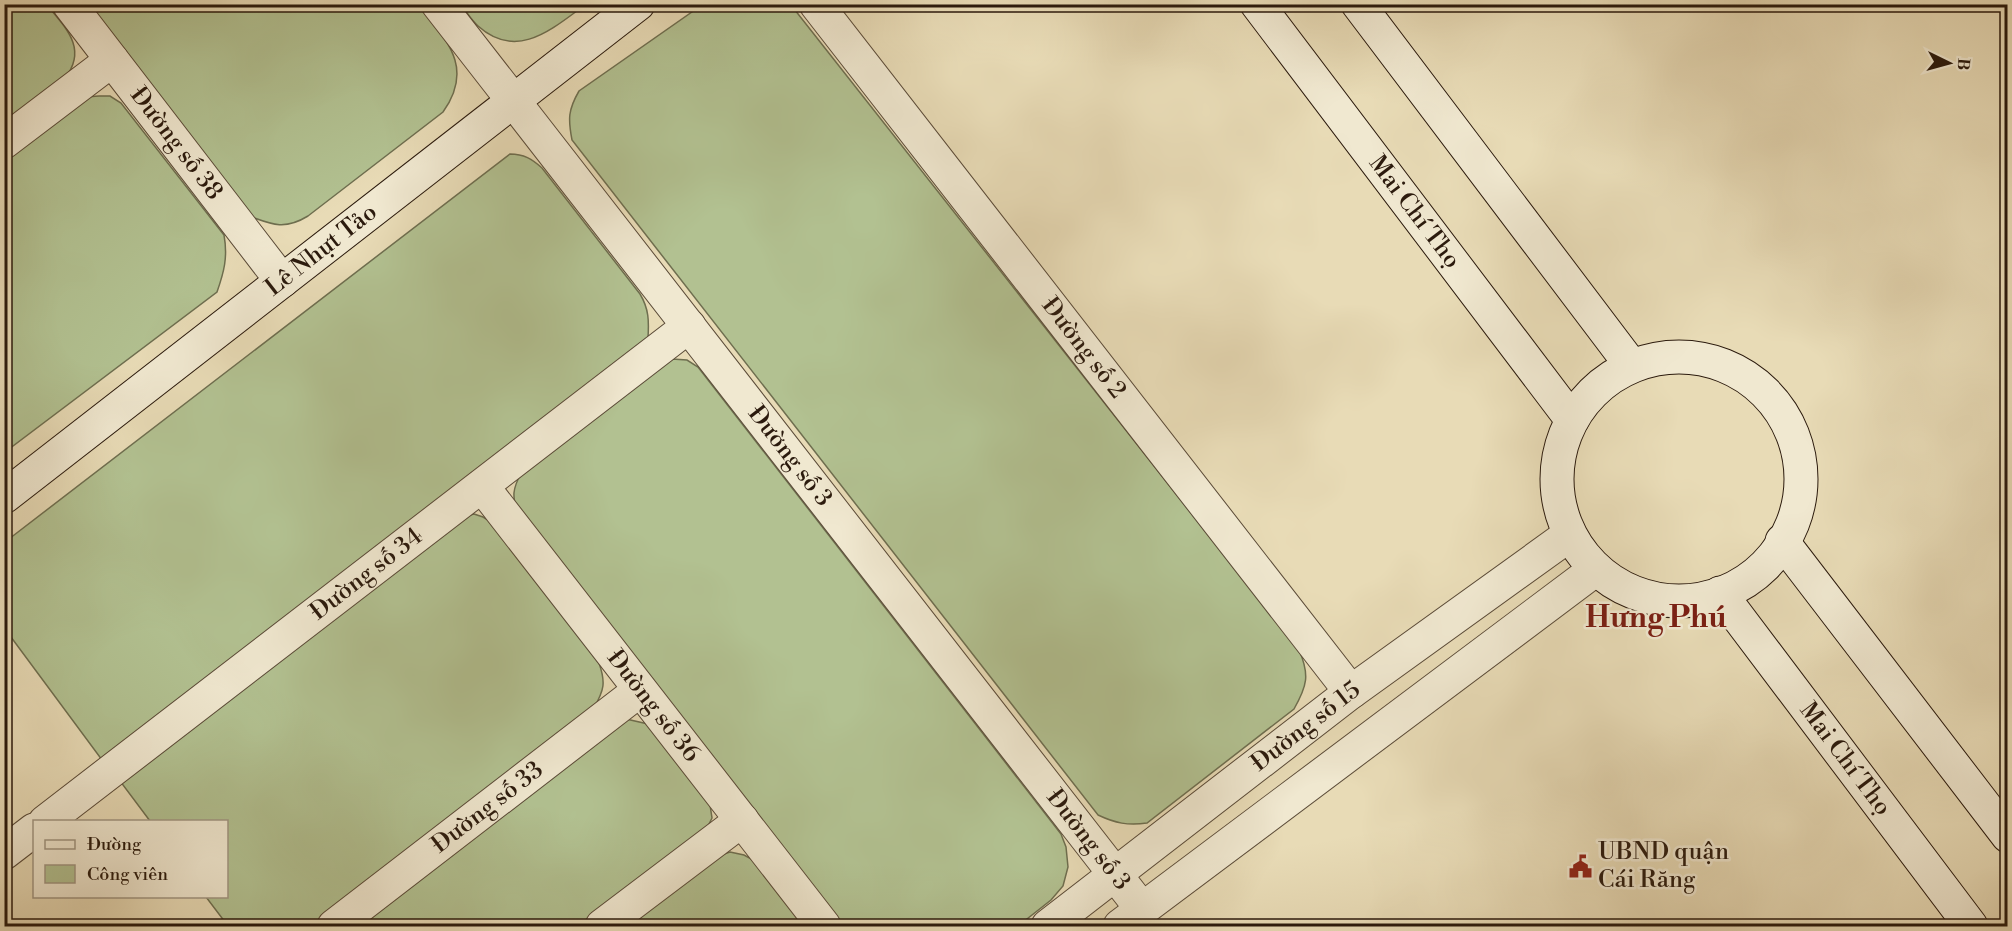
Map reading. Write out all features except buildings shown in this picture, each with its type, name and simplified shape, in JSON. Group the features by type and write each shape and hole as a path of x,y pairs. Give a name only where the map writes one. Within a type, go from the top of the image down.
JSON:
{"street":[{"name":"Đường số 38","path":"69,4 282,281"},
{"name":"Đường số 3","path":"438,4 1115,874 1131,918"},
{"name":"Lê Nhựt Tảo","path":"4,497 638,4"},
{"name":"Đường số 2","path":"816,4 1351,692"},
{"name":"Mai Chí Thọ","path":"1257,4 1572,420"},
{"path":"1358,4 1632,365"},
{"path":"4,142 111,60"},
{"name":"Đường số 34","path":"48,820 689,326"},
{"path":"1671,356 1711,360 1747,377 1776,404 1795,441 1801,481 1794,521 1774,556 1745,582 1710,598 1668,601 1628,591 1596,569 1569,535 1557,490 1559,453 1572,420 1597,388 1632,365 1671,356"},
{"name":"Đường số 36","path":"482,486 824,927"},
{"name":"Đường số 15","path":"1048,927 1351,692 1569,535"},
{"path":"1782,541 2007,836"},
{"name":"Đường số 15","path":"1131,918 1596,569"},
{"name":"Mai Chí Thọ","path":"1720,593 1971,927"},
{"name":"Đường số 33","path":"334,927 640,690"},
{"path":"602,927 741,820"},
{"path":"4,853 33,831"}],"green space":[{"path":"5,5 47,5 72,39 75,58 65,78 5,125"},
{"path":"82,5 419,5 447,42 457,68 457,81 443,112 308,216 286,225 272,224 249,216"},
{"path":"461,5 585,5 534,38 507,41 492,36 476,24"},
{"path":"702,5 791,5 1299,650 1305,667 1306,680 1294,709 1147,823 1122,823 1098,815 572,140 570,115 579,91"},
{"path":"110,96 121,103 224,235 225,264 222,278 217,292 5,452 5,160 85,97"},
{"path":"510,154 528,158 542,168 640,294 648,315 648,338 102,760 5,629 5,542"},
{"path":"672,359 687,360 698,367 1061,834 1066,847 1068,867 1063,886 1051,900 1018,926 840,926 518,516 514,493 522,471"},
{"path":"474,514 493,523 599,663 603,686 594,708 311,926 228,926 207,898 228,898 228,820 149,820 120,781 462,517"},
{"path":"626,719 648,724 710,805 712,818 707,828 586,926 352,926"},
{"path":"730,852 744,855 757,862 807,926 626,926 718,856"}],"place":[{"name":"UBND quận Cái Răng","path":"1580,866"}],"district":[{"name":"Hưng Phú","path":"1656,618"}]}
